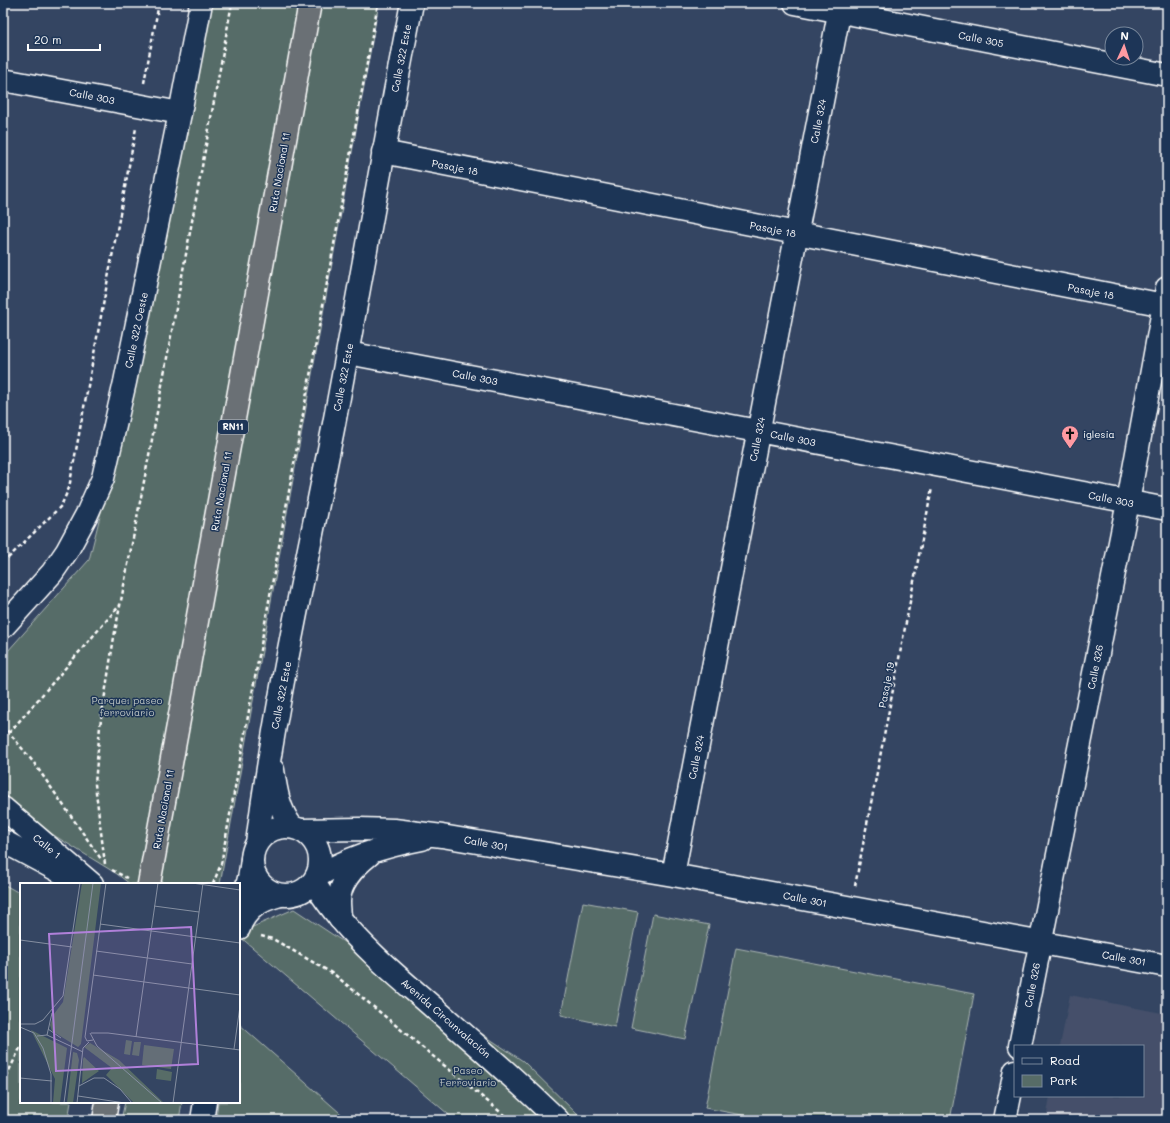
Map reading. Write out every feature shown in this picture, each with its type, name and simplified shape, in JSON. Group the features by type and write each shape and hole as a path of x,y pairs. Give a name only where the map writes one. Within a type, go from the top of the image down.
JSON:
{"highway":[{"name":"Ruta Nacional 11","path":"138,881 155,850 310,3"},
{"path":"104,1120 107,1103"}],"street":[{"name":"Calle 322 Oeste","path":"3,627 52,573 67,551 87,514 103,478 125,382 201,3"},
{"name":"Calle 322 Este","path":"240,902 244,896 248,884 271,750 348,353 383,152 412,3"},
{"name":"Calle 305","path":"795,3 840,7 1167,75"},
{"name":"Calle 324","path":"673,875 840,7"},
{"name":"Calle 303","path":"3,80 180,113"},
{"name":"Pasaje 18","path":"383,152 797,233 1165,297"},
{"name":"Calle 326","path":"1020,1045 1128,502 1165,297"},
{"name":"Calle 303","path":"348,353 1167,509"},
{"name":"Calle 322 Este","path":"271,750 279,805 287,820 296,828"},
{"name":"Calle 1","path":"3,808 98,877"},
{"path":"240,926 246,914 254,906 265,899 286,895 308,888 316,878 320,866 320,854 317,844 310,836 296,828 282,827 272,829 263,835 254,851"},
{"name":"Calle 301","path":"296,828 394,830 442,836 673,875 1167,966"},
{"name":"Calle 301","path":"316,878 336,864 376,850 404,842 442,836"},
{"name":"Calle 1","path":"3,841 79,883"},
{"path":"345,925 339,901 344,884 356,865 376,850"},
{"name":"Avenida Circunvalación","path":"254,851 255,873 262,886 271,891 286,895 345,925"},
{"name":"Avenida Circunvalación","path":"316,878 319,891 345,925 375,956 506,1070 558,1120"},
{"path":"1005,1120 1014,1076"},
{"path":"202,1120 205,1103"}],"path":[{"path":"3,563 61,506 69,488 159,3"},
{"path":"98,877 105,864 95,784 100,726 120,605 232,3"},
{"path":"213,883 221,864 378,3"},
{"name":"Pasaje 19","path":"851,908 936,465"},
{"path":"9,733 120,605"},
{"path":"3,725 34,763 105,864 117,874 138,881"},
{"path":"260,935 273,939 335,974 510,1120"},
{"path":"3,1083 20,1048"}],"shaded area":[{"path":"1070,995 1167,1014 1167,1120 1046,1120 1050,1097 1144,1097 1144,1045 1060,1045"}],"green space":[{"name":"Parque: paseo ferroviario","path":"212,3 379,3 220,883 129,883 117,874 3,804 3,660 7,652 89,560 143,346"},
{"path":"3,884 20,893 20,1103 71,1103 68,1120 3,1120"},
{"path":"583,902 638,912 615,1027 561,1015"},
{"name":"Paseo Ferroviario","path":"294,909 523,1061 583,1120 455,1120 240,937 240,933"},
{"path":"653,914 709,925 685,1039 631,1028"},
{"path":"736,948 974,994 950,1120 769,1120 705,1108"},
{"path":"240,1025 348,1120 216,1120 218,1103 240,1103"},
{"path":"125,1103 182,1103 179,1120 121,1120"}],"place":[{"name":"iglesia","path":"1070,449"}]}
